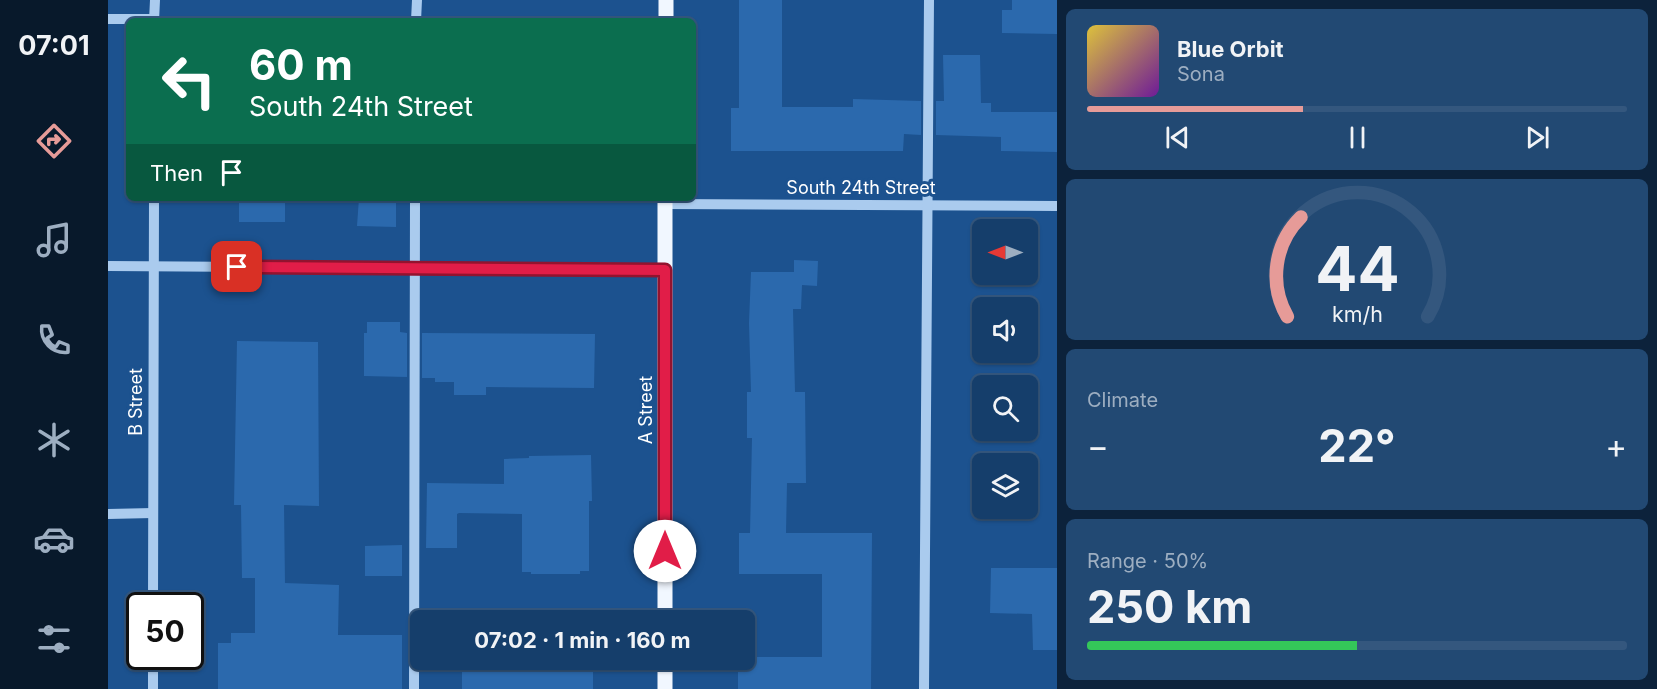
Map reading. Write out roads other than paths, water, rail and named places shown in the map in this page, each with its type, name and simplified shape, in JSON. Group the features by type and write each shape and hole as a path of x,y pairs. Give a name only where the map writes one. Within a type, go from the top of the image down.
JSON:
{"main road":[{"path":"666,0 666,18"},
{"name":"A Street","path":"665,201 665,610"},
{"path":"665,670 665,689"}],"street":[{"path":"154,18 155,0"},
{"path":"416,18 417,0"},
{"path":"924,689 929,0"},
{"path":"108,19 126,19"},
{"name":"B Street","path":"153,592 154,201"},
{"path":"414,689 415,201"},
{"name":"South 24th Street","path":"665,201 1057,206"},
{"path":"108,266 665,270"},
{"path":"108,514 153,513"},
{"path":"153,670 153,689"}]}
